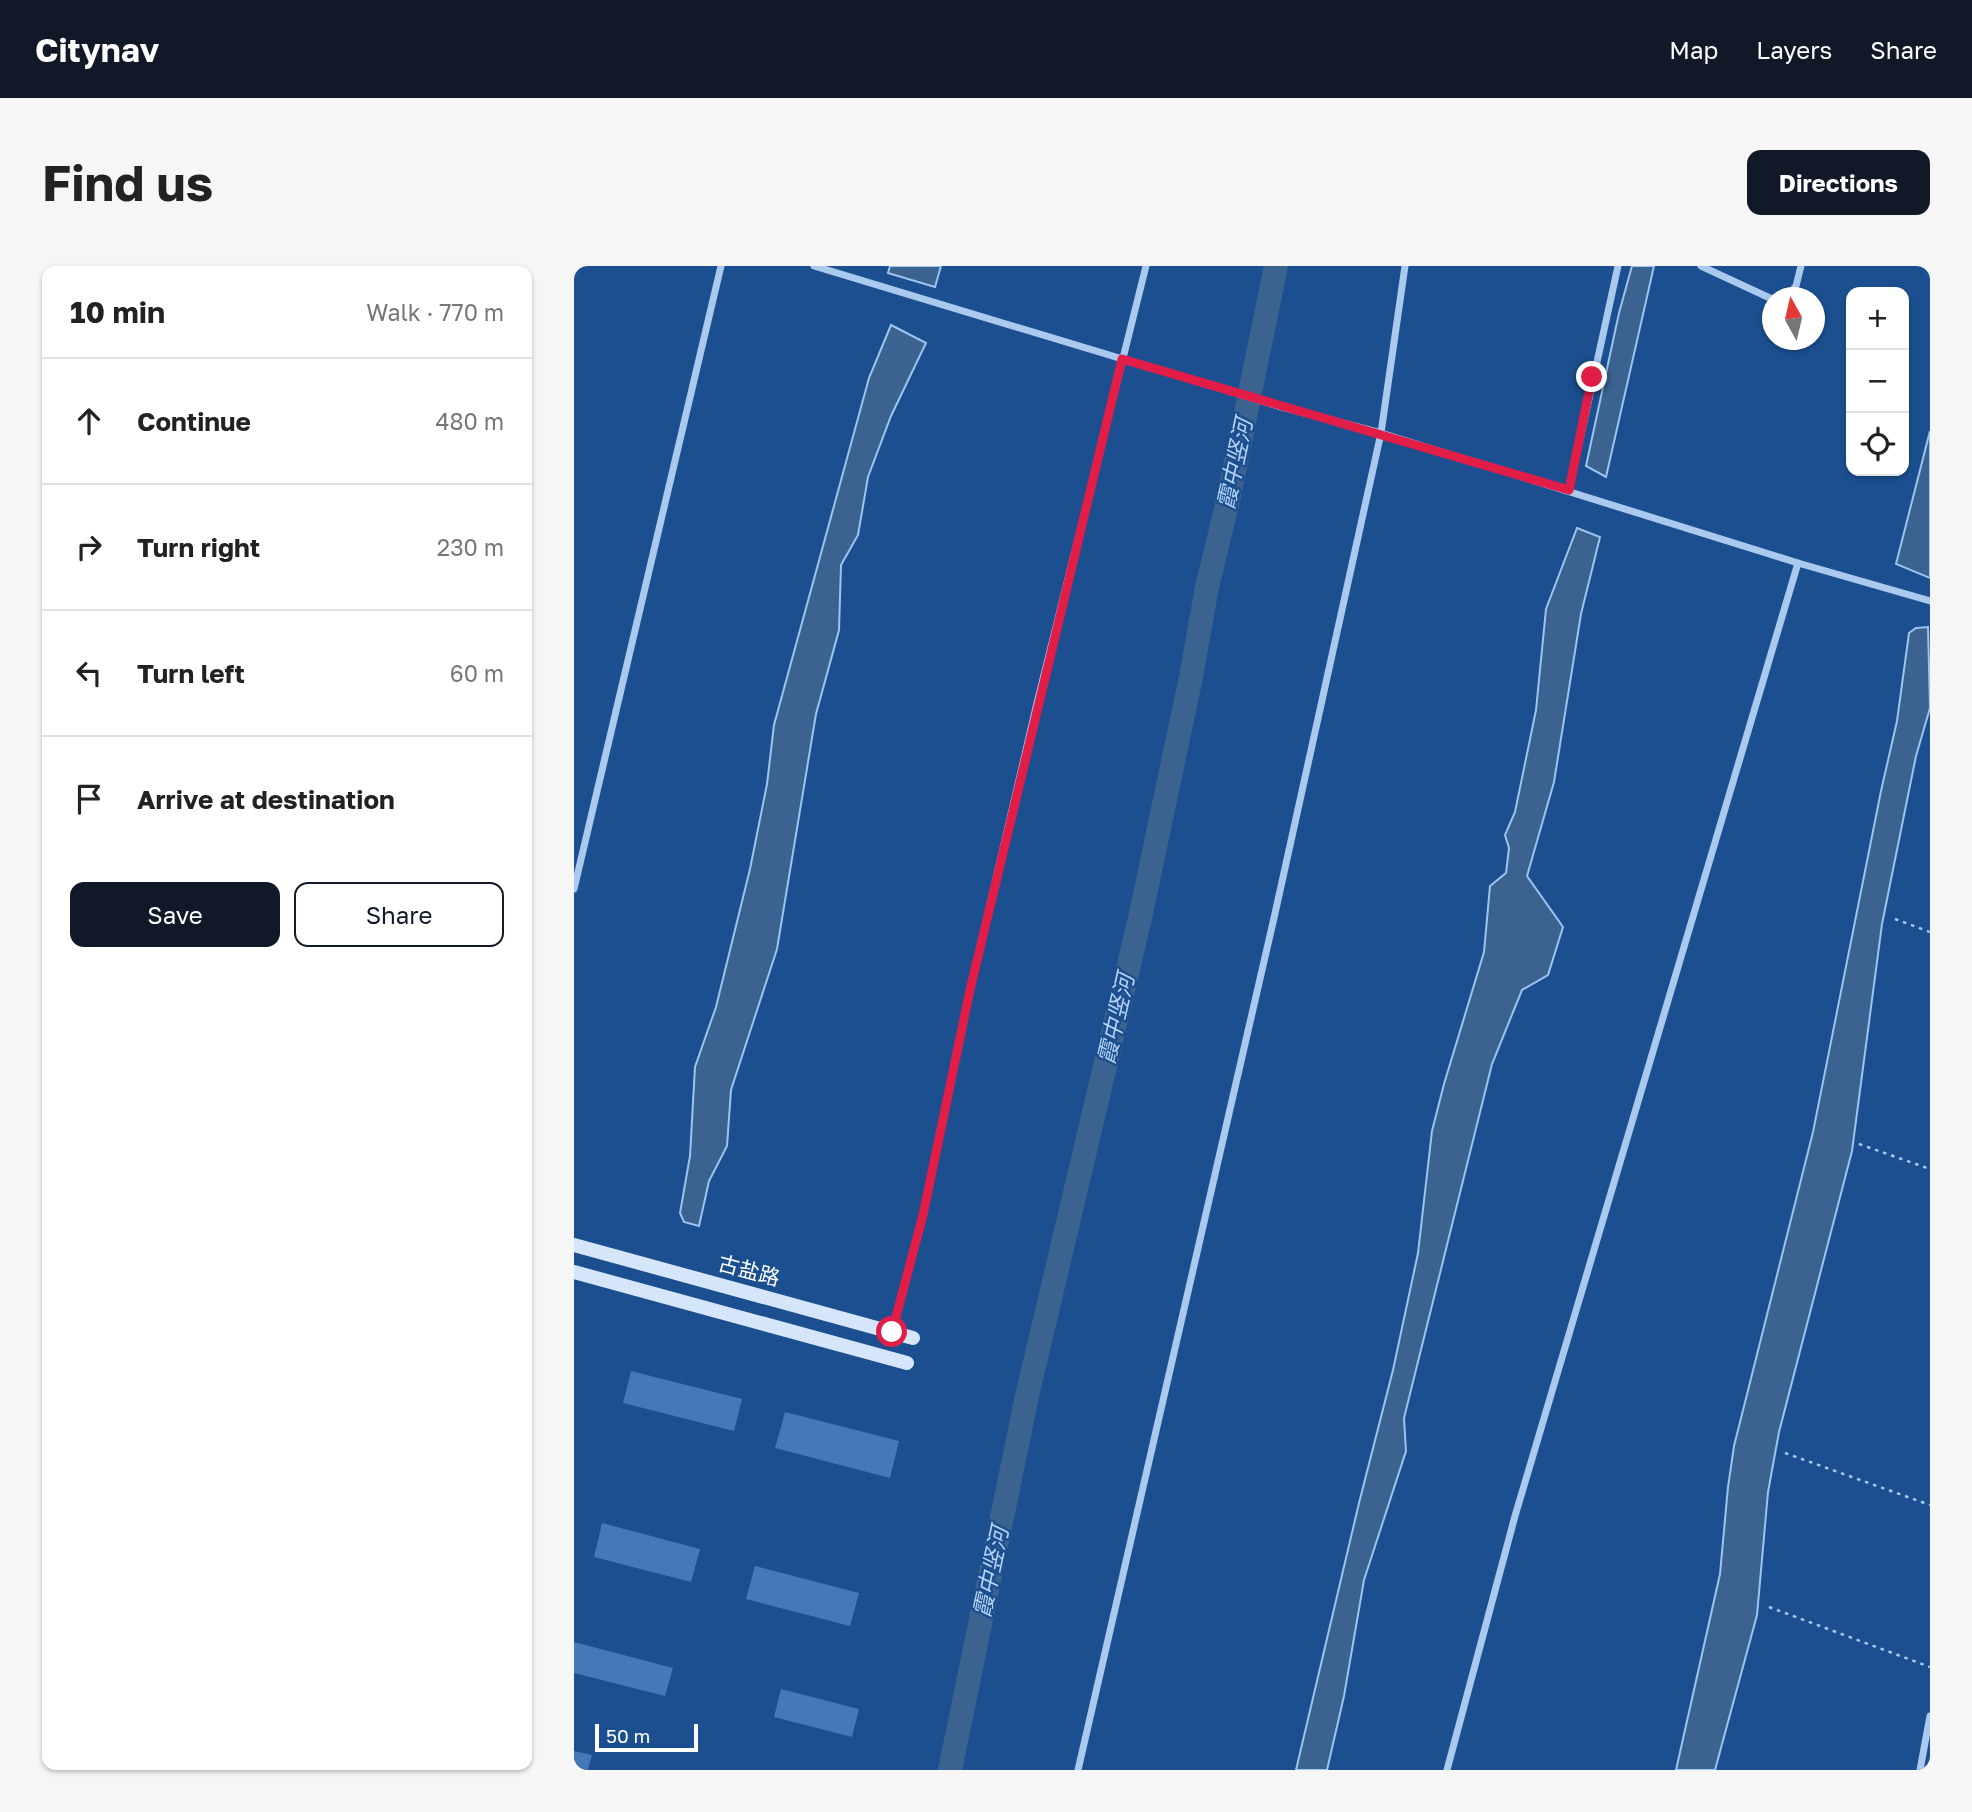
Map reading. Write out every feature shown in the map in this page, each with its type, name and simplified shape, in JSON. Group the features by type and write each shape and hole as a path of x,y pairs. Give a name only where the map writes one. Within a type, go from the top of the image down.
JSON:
{"street":[{"path":"574,889 721,266"},
{"path":"814,266 1278,406 1381,433 1798,563 1930,601"},
{"path":"892,1332 923,1215 970,990 1025,755 1146,266"},
{"path":"1079,1770 1271,932 1381,433 1405,266"},
{"path":"1569,490 1618,266"},
{"path":"1701,266 1762,294"},
{"path":"1795,287 1801,266"},
{"path":"1447,1770 1515,1516 1798,563"},
{"name":"古盐路","path":"574,1245 913,1338"},
{"path":"574,1272 907,1363"},
{"path":"1920,1770 1930,1716"}],"path":[{"path":"1895,919 1930,932"},
{"path":"1859,1144 1930,1169"},
{"path":"1785,1453 1930,1505"},
{"path":"1769,1607 1930,1667"}],"water":[{"path":"890,266 941,266 935,287 888,273"},
{"path":"1632,266 1654,266 1606,477 1586,466 1619,313"},
{"path":"891,325 926,343 891,416 868,477 858,535 841,565 839,630 816,714 777,949 731,1090 727,1146 709,1181 699,1226 684,1222 680,1213 690,1156 695,1067 716,1007 750,869 767,784 774,725 869,378"},
{"path":"1930,431 1930,578 1896,564"},
{"path":"1577,528 1600,537 1581,614 1554,782 1527,876 1563,927 1548,975 1522,990 1492,1064 1404,1418 1406,1451 1364,1580 1344,1696 1327,1770 1296,1770 1393,1370 1418,1253 1432,1131 1484,952 1490,886 1506,873 1509,848 1505,835 1515,812 1536,710 1546,609"},
{"path":"1928,627 1930,708 1916,756 1882,924 1852,1151 1779,1432 1768,1492 1757,1615 1715,1770 1676,1770 1720,1574 1734,1446 1813,1132 1897,721 1909,633 1916,628"}],"building":[{"path":"631,1371 742,1399 734,1431 623,1403"},
{"path":"785,1412 899,1441 890,1478 775,1448"},
{"path":"602,1523 700,1549 691,1582 594,1557"},
{"path":"755,1566 859,1593 850,1626 746,1599"},
{"path":"574,1642 673,1668 665,1696 574,1673"},
{"path":"781,1689 859,1709 852,1737 774,1717"},
{"path":"574,1751 592,1755 588,1770 574,1770"}],"waterway":[{"name":"霞中竖河","path":"950,1770 1027,1396 1140,918 1276,266"}],"route":[{"path":"892,1332 923,1215 970,990 1037,703 1122,359 1569,490 1592,377"}]}
